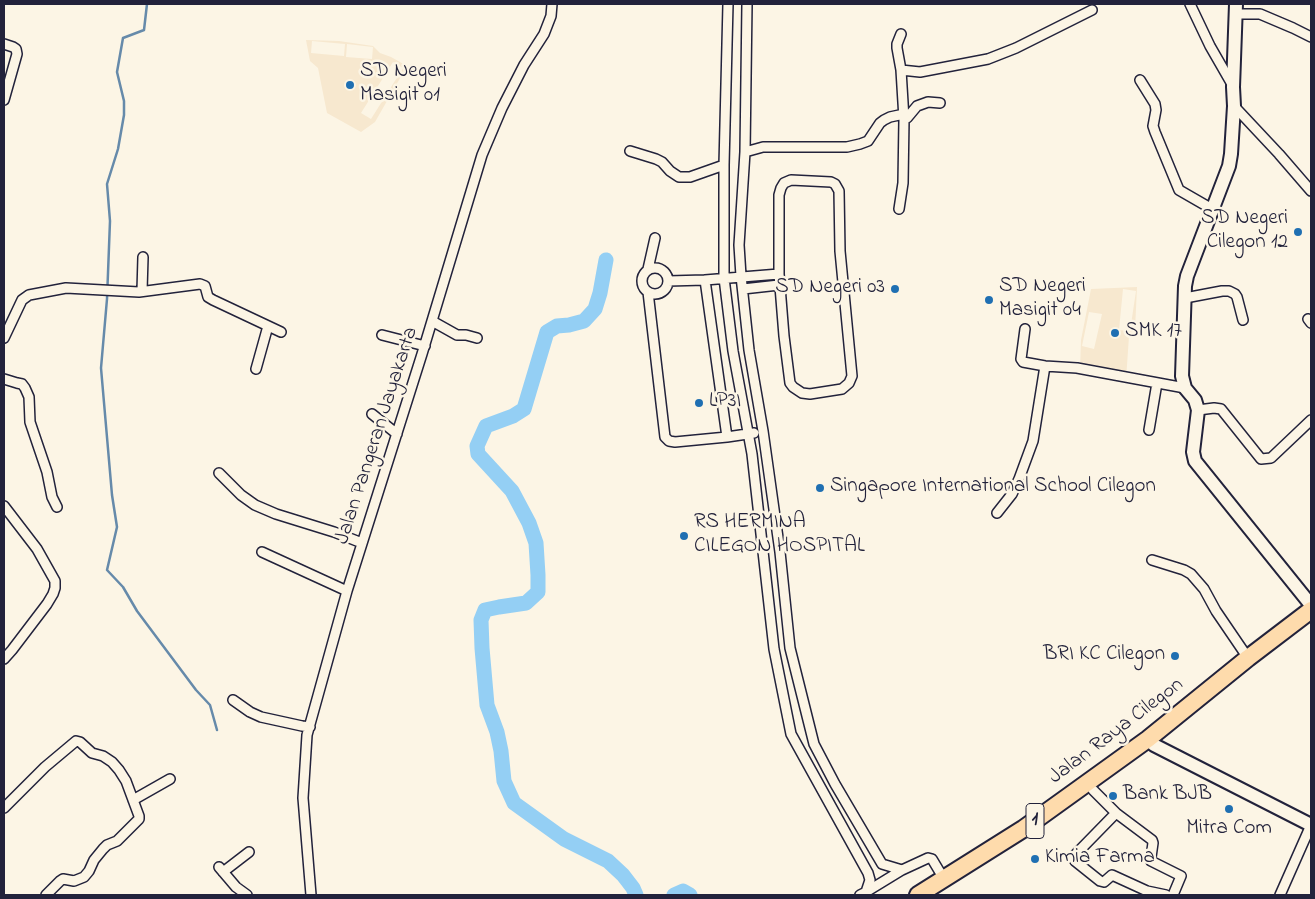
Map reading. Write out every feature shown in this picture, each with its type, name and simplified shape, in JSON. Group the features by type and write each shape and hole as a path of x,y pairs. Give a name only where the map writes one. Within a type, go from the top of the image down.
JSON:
{"highway":[{"name":"Jalan Raya Cilegon","path":"936,895 1025,840 1092,790 1248,658 1311,610"},
{"name":"Jalan Raya Cilegon","path":"918,895 1023,829 1151,742 1311,622"}],"street":[{"name":"Jalan Pangeran Jayakarta","path":"311,895 303,798 307,735 347,591 425,346 482,155 502,108 524,65 544,34 551,16 552,4"},
{"path":"728,4 724,165 724,278 733,351 752,454 774,649 791,734 868,873 870,880 863,893"},
{"path":"747,4 745,152 739,245 741,276 749,350 763,431 780,552 790,648 814,744 882,864 902,870"},
{"path":"1190,4 1210,46 1233,87"},
{"path":"1311,37 1260,14 1236,9 1231,154 1229,166 1187,276 1182,376 1185,388 1195,400 1198,410 1193,452 1195,461 1311,605"},
{"path":"901,70 920,72 988,59 1016,48 1092,10"},
{"path":"899,209 903,183 904,117 901,70 897,48 901,34"},
{"path":"4,44 16,49 17,54 4,100"},
{"path":"1140,80 1154,104 1156,110 1155,132 1179,190 1212,209"},
{"path":"745,152 763,147 847,147 860,144 868,141 884,120 890,117 904,117 917,106 928,102 940,103"},
{"path":"1234,106 1311,191"},
{"path":"630,151 662,162 679,178 690,177 724,165"},
{"path":"791,180 824,181 835,184 840,196 840,251 852,376 849,383 842,390 810,394 802,393 792,387 778,274 779,195 784,183 791,180"},
{"path":"655,238 648,269 642,276 642,285 648,292 668,441 727,437 763,431"},
{"path":"142,291 143,257"},
{"path":"648,269 657,267 665,272 668,281 664,290 657,294 648,292"},
{"path":"668,281 778,274"},
{"path":"705,280 727,437"},
{"path":"4,338 22,300 29,295 66,288 142,291 196,284 203,284 205,286 208,297 281,332"},
{"path":"743,288 779,286"},
{"path":"1185,298 1229,291 1237,297 1243,320"},
{"path":"432,321 457,335 477,338"},
{"path":"256,369 268,326"},
{"path":"1025,329 1022,362 1077,368 1185,388"},
{"path":"382,335 425,346"},
{"path":"997,513 1012,494 1033,441 1045,366"},
{"path":"4,379 22,384 25,388 28,397 30,422 47,472 52,498 57,507"},
{"path":"1149,430 1157,383"},
{"path":"1198,410 1221,409 1261,459 1272,458 1311,420"},
{"path":"372,414 397,434"},
{"path":"746,421 761,419"},
{"path":"219,473 241,495 255,505 276,514 362,542"},
{"path":"4,506 37,549 55,581 55,588 47,604 4,659"},
{"path":"262,552 347,591"},
{"path":"1152,560 1191,574 1204,589 1216,611 1248,658"},
{"path":"769,606 785,602"},
{"path":"233,700 261,717 310,727"},
{"path":"4,808 45,767 78,740 92,753 103,756 112,762 126,781 139,819 117,841 103,849 84,877 74,881 63,879 46,895"},
{"path":"1151,742 1311,825 1280,895"},
{"path":"133,800 170,779"},
{"path":"1092,790 1116,813 1152,840 1151,861 1180,876 1172,895"},
{"path":"1116,813 1078,851 1074,859 1100,881 1104,882 1112,875 1147,891 1166,895"},
{"path":"247,895 236,887 221,870 249,852"},
{"path":"863,893 902,870 928,858 932,859 944,879"},
{"path":"868,873 882,864"}],"shaded area":[{"name":"SD Negeri Masigit 01","path":"306,40 339,41 373,46 380,53 407,66 375,122 361,132 327,113 318,68 310,61","holes":["312,41 345,44 344,56 311,53","347,44 373,47 372,59 346,57","393,62 403,68 371,119 361,113"]},
{"name":"SMK 17","path":"1137,287 1135,330 1129,336 1126,380 1080,369 1081,340 1091,289","holes":["1123,289 1136,291 1130,331 1119,330","1089,312 1102,314 1094,349 1082,346"]}],"waterway":[{"path":"147,4 144,30 123,38 117,72 124,101 124,115 118,149 107,184 110,221 107,299 101,368 112,495 117,527 107,570 123,587 137,611 196,690 210,705 217,730"},
{"path":"606,260 595,309 584,321 557,326 547,332 524,409 513,416 486,426 477,446 478,454 512,491 529,523 536,543 538,575 538,592 526,603 485,610 481,620 482,648 487,705 497,732 504,781 514,803 564,839 608,861 623,875 636,895"},
{"path":"674,895 683,891 690,895"}],"place":[{"name":"SD Negeri Masigit 01","path":"350,85"},
{"name":"SD Negeri Cilegon 12","path":"1298,232"},
{"name":"SD Negeri 03","path":"895,289"},
{"name":"SD Negeri Masigit 04","path":"989,300"},
{"name":"SMK 17","path":"1115,333"},
{"name":"LP3I","path":"699,403"},
{"name":"Singapore International School Cilegon","path":"820,488"},
{"name":"RS HERMINA CILEGON HOSPITAL","path":"684,536"},
{"name":"BRI KC Cilegon","path":"1175,656"},
{"name":"Bank BJB","path":"1113,796"},
{"name":"Mitra Com","path":"1229,809"},
{"name":"Kimia Farma","path":"1035,859"}]}
